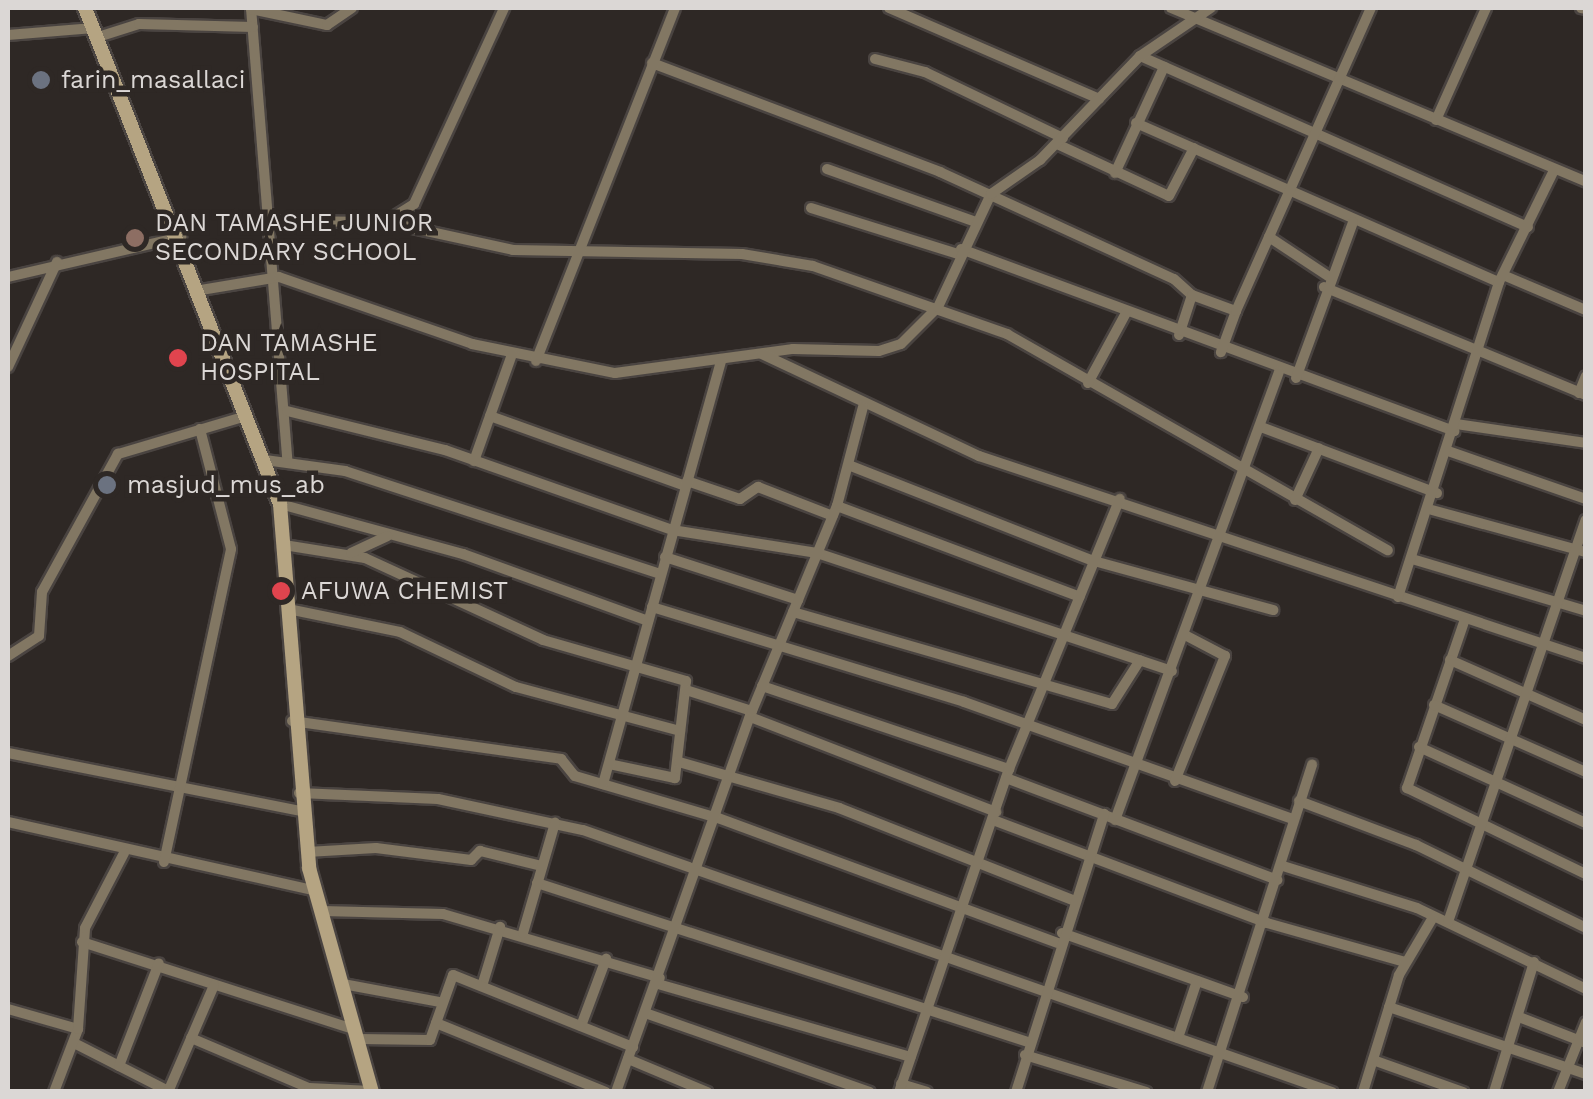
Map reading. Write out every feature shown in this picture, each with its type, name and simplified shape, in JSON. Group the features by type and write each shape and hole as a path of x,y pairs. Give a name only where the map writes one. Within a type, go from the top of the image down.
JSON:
{"street":[{"path":"86,8 201,290 280,504 292,721 307,852 372,1091 310,1088 191,1038"},
{"path":"287,460 274,222 251,8 327,26 352,8"},
{"path":"385,222 414,204 504,8"},
{"path":"536,361 575,250 674,8"},
{"path":"889,8 903,10 1099,98"},
{"path":"1171,8 1586,182"},
{"path":"201,290 278,278 536,361 615,373 761,353 878,351 901,344 938,308 959,252 991,194 1060,141 1140,56 1211,8"},
{"path":"1221,352 1313,136 1344,82 1370,8"},
{"path":"1436,120 1486,8"},
{"path":"8,35 96,33 138,24 253,27"},
{"path":"1140,56 1313,136 1528,227"},
{"path":"875,60 925,72 1116,173 1169,196 1194,148"},
{"path":"652,62 991,194 1192,295 1236,312"},
{"path":"1116,173 1164,67"},
{"path":"1136,123 1354,222 1586,310"},
{"path":"827,169 976,222"},
{"path":"1398,598 1432,510 1501,278 1554,170"},
{"path":"811,208 959,252 1221,352 1455,428 1586,443"},
{"path":"274,222 385,222 447,242 742,254 814,266 938,308 1088,382 1388,550"},
{"path":"1296,378 1326,281 1354,222"},
{"path":"8,277 57,262 180,237"},
{"path":"1269,237 1326,281 1582,394 1586,376"},
{"path":"8,368 13,343 57,262"},
{"path":"1178,335 1192,295"},
{"path":"1088,382 1126,314"},
{"path":"761,353 863,407 1398,598 1586,658"},
{"path":"474,461 512,354"},
{"path":"603,784 722,359"},
{"path":"1116,820 1279,372"},
{"path":"616,1092 682,926 751,714 835,511 851,466 863,407"},
{"path":"287,411 474,461 672,530 817,554 1063,640 1172,671"},
{"path":"8,656 39,636 42,592 111,463 246,416"},
{"path":"490,416 740,499 758,487 1080,597"},
{"path":"1260,427 1437,494"},
{"path":"164,862 230,549 200,430"},
{"path":"1295,500 1319,448"},
{"path":"1448,450 1586,498"},
{"path":"265,460 287,460 530,527 660,574"},
{"path":"851,466 1094,561 1273,610"},
{"path":"926,1092 900,1088 982,860 1008,774 1120,499"},
{"path":"280,504 463,554 648,621"},
{"path":"1432,510 1580,550"},
{"path":"1448,922 1516,739 1558,604 1580,550 1586,520"},
{"path":"350,554 388,536"},
{"path":"284,545 350,554 511,628 633,668 683,679 686,690 679,762 670,780 609,764"},
{"path":"665,557 795,606 1112,704 1140,660"},
{"path":"1412,559 1586,611"},
{"path":"652,606 1028,727 1136,769 1293,820"},
{"path":"288,609 400,632 516,687 680,732"},
{"path":"1465,619 1407,788 1586,874"},
{"path":"1175,781 1225,656 1185,635"},
{"path":"1450,660 1586,720"},
{"path":"762,686 1008,774 1116,820 1278,880"},
{"path":"686,690 1267,924 1406,962"},
{"path":"1434,706 1586,772"},
{"path":"292,721 526,752 603,784 718,818 963,911 1243,997"},
{"path":"1419,747 1586,823"},
{"path":"8,753 301,811"},
{"path":"679,762 732,774 982,860 1072,900"},
{"path":"1206,1092 1267,924 1293,820 1312,764"},
{"path":"298,793 438,799 556,824 1044,987 1219,1054 1332,1092"},
{"path":"1299,801 1468,869 1586,928"},
{"path":"1016,1092 1044,987 1104,814"},
{"path":"8,822 164,862 316,891"},
{"path":"523,933 556,824"},
{"path":"307,852 376,848 471,860 480,851 542,866"},
{"path":"54,1092 78,1030 82,942 124,853"},
{"path":"1283,866 1432,920 1448,922 1586,990"},
{"path":"537,883 682,926 1028,1042"},
{"path":"322,911 444,914 500,927 606,959 659,981 911,1057"},
{"path":"1363,1092 1406,962 1432,920"},
{"path":"482,986 500,927"},
{"path":"82,942 159,962 357,1034 428,1041 452,975 633,1048"},
{"path":"580,1026 606,959"},
{"path":"119,1066 159,962"},
{"path":"1494,1092 1534,962"},
{"path":"1178,1038 1197,981"},
{"path":"343,984 440,1002"},
{"path":"74,1042 169,1091 214,985"},
{"path":"1389,1007 1586,1074"},
{"path":"8,1009 78,1030"},
{"path":"648,1014 870,1092"},
{"path":"1518,1017 1582,1041"},
{"path":"436,1022 606,1092"},
{"path":"1558,1092 1582,1041 1586,1022"},
{"path":"1025,1055 1108,1086 1146,1092"},
{"path":"628,1059 707,1092"},
{"path":"1373,1060 1463,1092"}],"place":[{"name":"farin_masallaci","path":"41,80"},
{"name":"DAN TAMASHE JUNIOR SECONDARY SCHOOL","path":"135,238"},
{"name":"DAN TAMASHE HOSPITAL","path":"178,358"},
{"name":"masjud_mus_ab","path":"107,485"},
{"name":"AFUWA CHEMIST","path":"281,591"}]}
